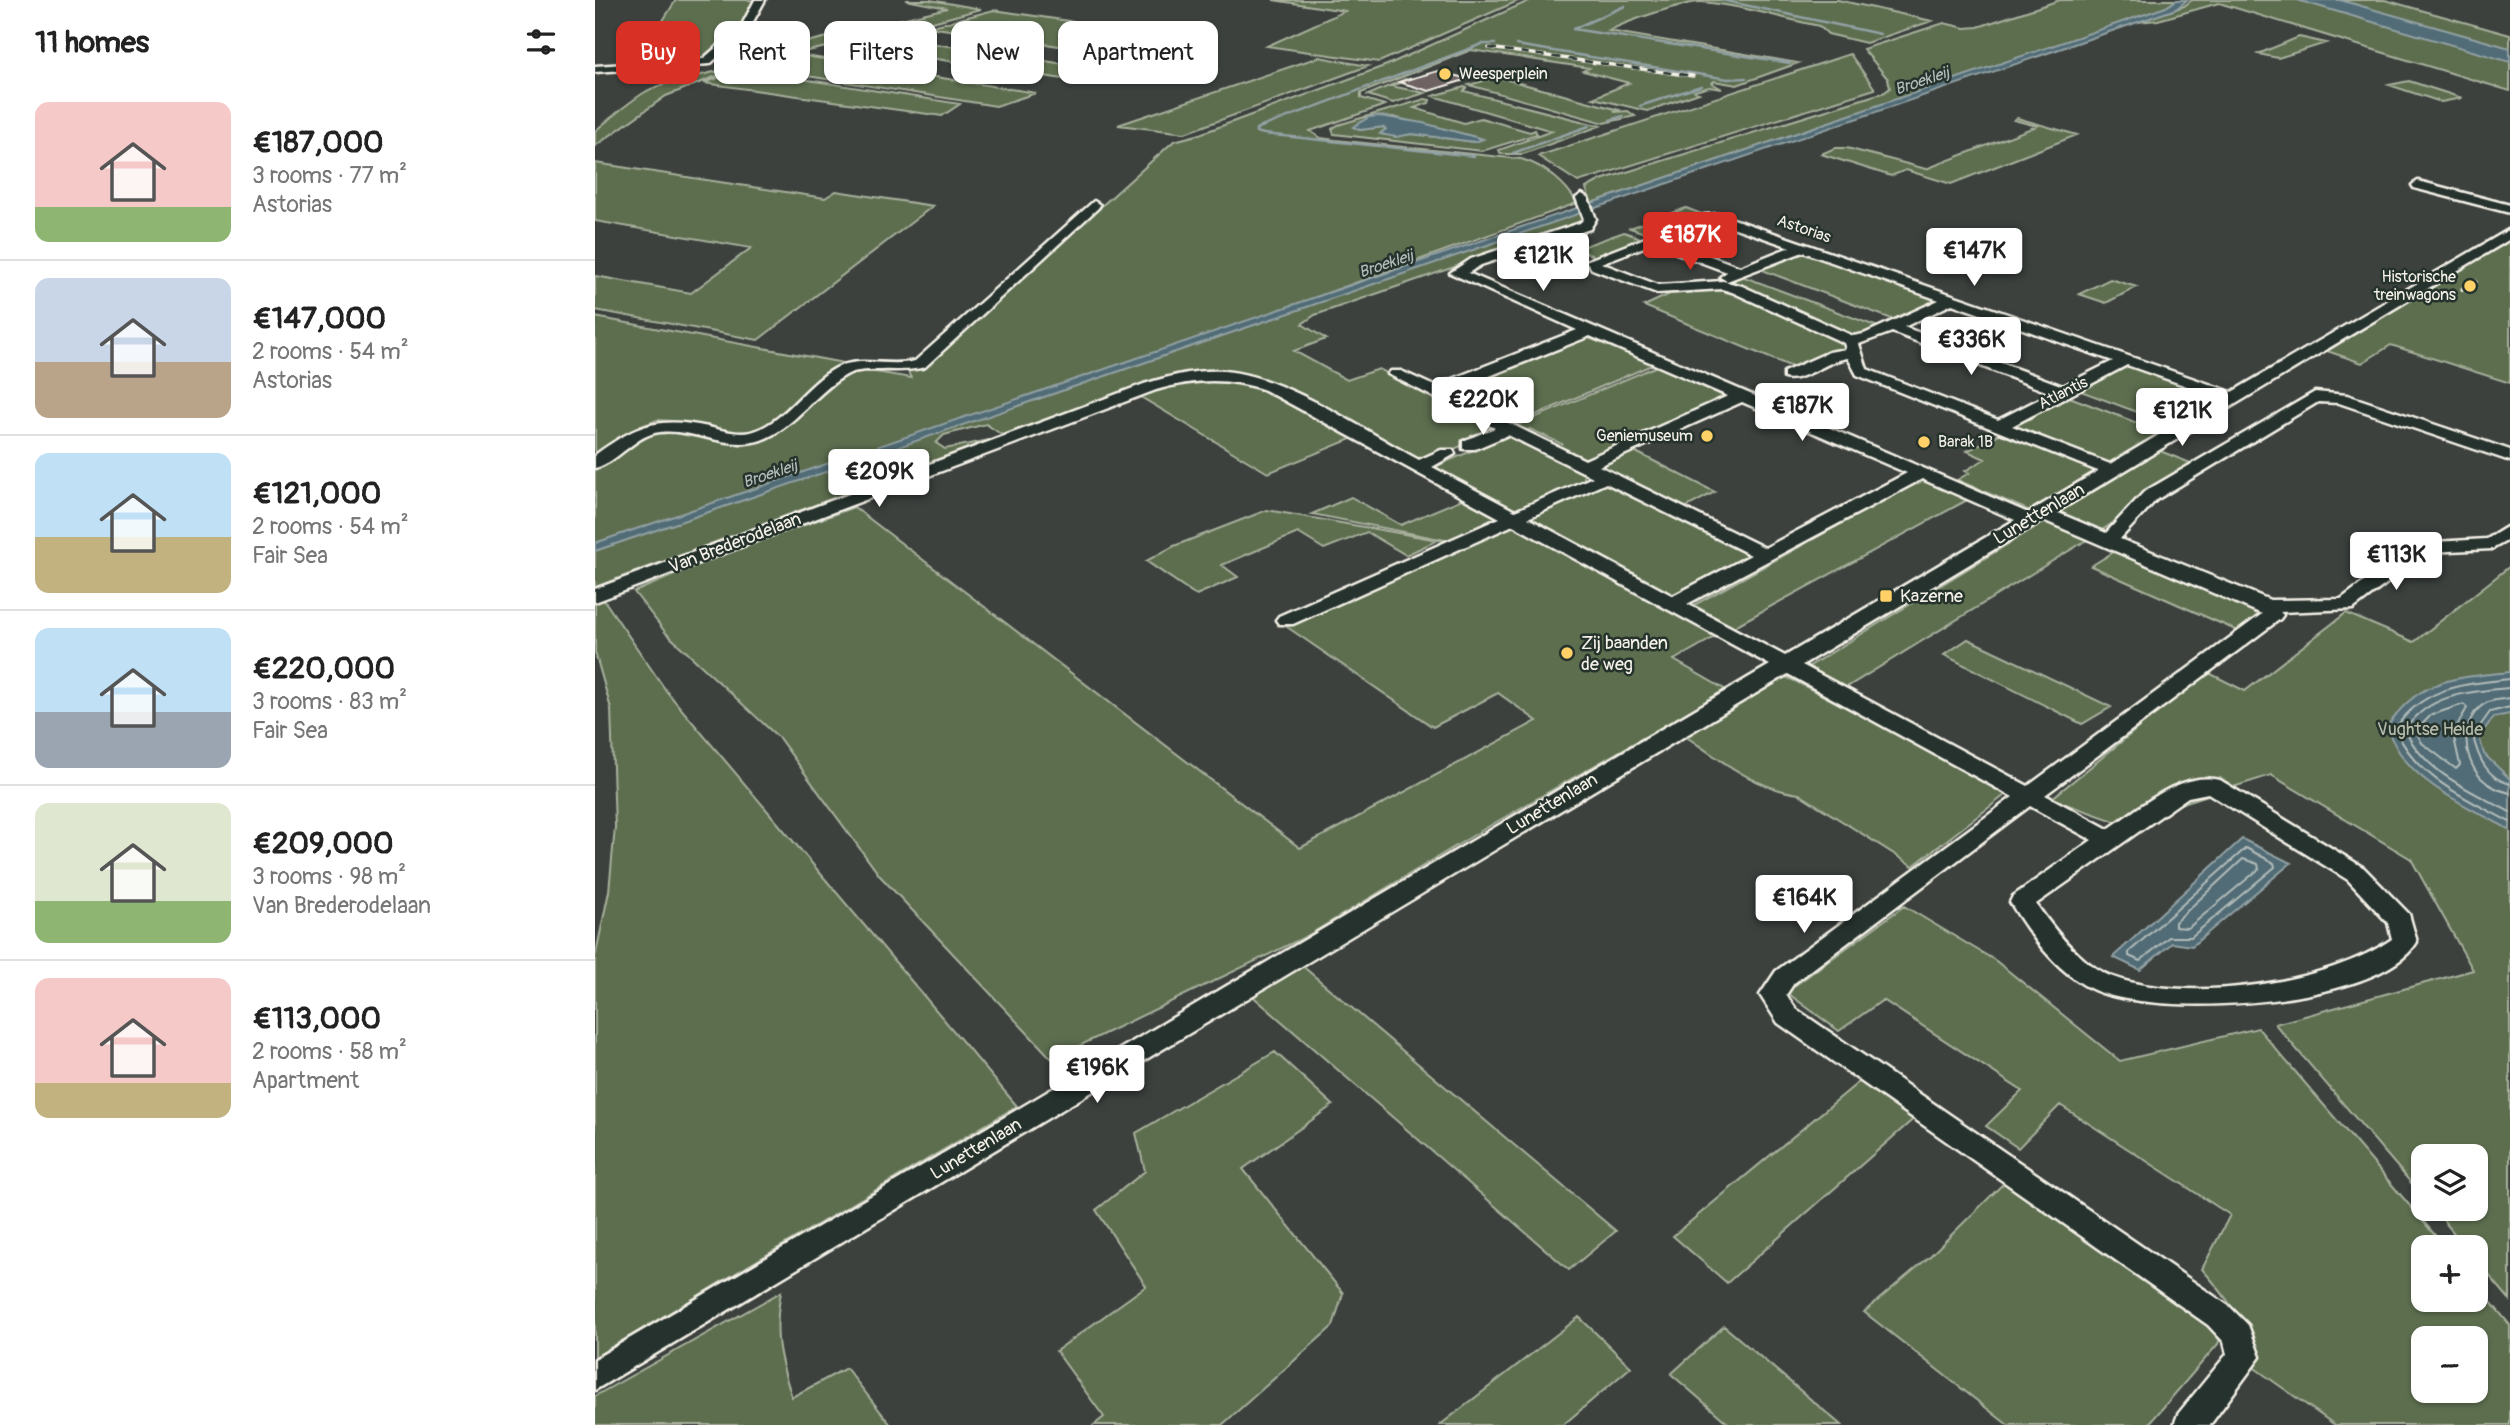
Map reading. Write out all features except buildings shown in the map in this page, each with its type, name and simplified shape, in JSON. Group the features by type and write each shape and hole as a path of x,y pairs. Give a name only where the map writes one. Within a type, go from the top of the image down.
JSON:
{"street":[{"path":"595,69 706,62 746,27 760,0"},
{"path":"2418,185 2510,209"},
{"path":"595,463 634,434 664,425 681,425 730,438 758,435 841,371 853,366 906,370 920,364 1094,205"},
{"path":"1585,205 1589,222 1578,229 1476,262 1457,273 1921,473 2109,540 2267,606 2346,605 2423,547 2492,544 2510,530"},
{"name":"Astorias","path":"2112,471 1862,372 1858,368 1852,347 1764,300 1723,285 1657,289 1592,263 1709,218 1719,218 2235,398"},
{"name":"Lunettenlaan","path":"595,1376 2510,233"},
{"path":"1651,239 1740,272"},
{"path":"1723,285 1727,277 1803,247"},
{"path":"1789,375 1952,299"},
{"path":"1891,327 2064,392"},
{"path":"1434,392 1588,331"},
{"name":"Atlantis","path":"1999,426 2126,360"},
{"path":"1396,374 1765,555"},
{"name":"Van Brederodelaan","path":"595,596 1150,387 1194,375 1228,375 1255,381 2109,839"},
{"path":"1585,466 1741,396"},
{"path":"2109,540 2150,496 2315,397 2341,398 2510,456"},
{"path":"1469,445 1507,429"},
{"path":"1418,467 1447,454"},
{"path":"1672,604 1921,473"},
{"path":"1286,620 1606,477"},
{"path":"2190,1425 2244,1357 2237,1335 2219,1316 1787,1016 1773,995 1785,977 2032,797 2273,615 2267,606"},
{"path":"2212,785 2356,874 2400,920 2405,942 2392,954 2332,977 2262,995 2158,995 2102,984 2060,949 2022,902 2109,839 2181,791 2212,785"}],"green space":[{"path":"676,0 756,0 746,21 714,21 714,54 707,60 700,60 700,21 663,21"},
{"path":"906,0 930,0 981,9 936,21 893,21 947,8"},
{"path":"1273,0 1520,0 1379,62 1267,46 1345,11"},
{"path":"1531,0 1838,0 1932,21 1866,43 1828,34 1819,26 1761,12 1694,3 1655,13 1609,31 1798,63 1737,85 1714,81 1712,83 1722,89 1709,87 1695,91 1699,93 1647,111 1593,98 1629,83 1583,71 1589,68 1471,50 1361,93 1361,98 1385,105 1310,131 1321,138 1335,140 1521,159 1553,176 1577,203 1180,346 1583,210 1585,220 1579,224 1315,315 1302,324 1326,339 1294,351 1347,380 1379,369 1494,426 1494,432 1419,464 1334,417 1274,389 1212,374 1180,373 1002,435 986,424 944,435 936,443 945,449 989,440 595,587 595,470 645,433 661,426 739,443 761,440 852,368 911,378 908,372 928,362 1174,141 1387,65"},
{"path":"2060,0 2177,0 2165,8 1591,203 1586,188 1601,180 1885,92 1890,88 1888,79 1863,49 1944,23 1965,28 1978,27"},
{"path":"2192,0 2385,0 2510,35 2510,91 2219,3 2158,20 2137,22 2184,6"},
{"path":"994,10 1069,21 1058,21 1058,46 1044,44 1044,21 952,21"},
{"path":"951,21 951,30 937,28 937,25"},
{"path":"2299,37 2326,43 2278,58 2258,54"},
{"path":"824,38 824,48 810,51 810,41"},
{"path":"937,44 951,46 951,61 937,59"},
{"path":"1850,54 1875,89 1578,182 1538,156"},
{"path":"810,57 824,59 824,79 810,76"},
{"path":"1319,57 1368,66 1185,133 1118,125"},
{"path":"1044,61 1058,63 1058,78 1044,76"},
{"path":"714,71 714,77 700,83 700,75"},
{"path":"937,77 951,79 951,84 980,84 1036,93 996,106 858,84 937,84"},
{"path":"1497,77 1619,110 1614,112 1628,111 1635,116 1604,123 1469,85"},
{"path":"714,79 714,84 810,84 810,80 960,104 942,116 704,83"},
{"path":"1405,79 1408,80 1391,86 1425,93 1393,103 1368,95"},
{"path":"2409,81 2462,98 2441,102 2389,85"},
{"path":"664,84 697,84 666,96 595,146 595,131 647,91"},
{"path":"1467,88 1464,91 1600,126 1523,154 1501,154 1499,150 1552,131 1433,96"},
{"path":"1425,99 1430,100 1429,103 1414,108 1464,123 1481,118 1530,132 1535,130 1537,134 1482,151 1334,134 1332,129","holes":["1393,117 1482,139 1475,142 1412,134 1384,135 1381,133 1386,129 1383,127 1360,130 1368,120"]},
{"path":"2017,118 2077,135 1951,184 1906,170 1891,176 1821,154 1835,148 1847,148 1926,169 2037,126 2014,120"},
{"path":"595,163 825,198 836,191 933,206 758,340 595,310 595,276 691,293 751,248 595,221"},
{"path":"1686,208 1707,216 1653,236 1630,228"},
{"path":"1624,232 1646,240 1596,257 1576,249"},
{"path":"2510,240 2510,383 2391,345 2362,363 2327,351"},
{"path":"1804,250 1943,299 1897,321 1757,268"},
{"path":"1739,275 1881,328 1860,338 1731,285"},
{"path":"2110,279 2137,287 2106,303 2079,294"},
{"path":"1695,289 1727,289 1833,334 1850,348 1797,369 1644,306 1670,294 1697,292"},
{"path":"595,317 844,363 764,431 732,434 685,422 657,420 640,427 595,460"},
{"path":"1586,337 1654,364 1510,426 1501,422 1508,418 1461,395 1453,398 1446,395 1446,390"},
{"path":"2131,365 2222,397 2174,426 2078,390"},
{"path":"1657,366 1728,398 1595,460 1579,459 1555,448 1562,444 1530,429 1522,432 1513,427"},
{"path":"1194,377 1254,383 1356,437 1268,473 1139,396"},
{"path":"2067,396 2163,433 2108,465 2012,426"},
{"path":"1510,434 1584,471 1584,481 1512,511 1432,468"},
{"path":"1999,434 2098,471 2030,511 1957,480 1969,473 1965,471 1985,459 1967,451"},
{"path":"1632,450 1715,492 1683,509 1597,466"},
{"path":"2160,451 2198,466 2102,530 2060,512"},
{"path":"1922,479 1969,499 1733,627 1694,605"},
{"path":"1607,481 1757,554 1674,596 1527,518"},
{"path":"1351,497 1401,525 1462,499 1496,517 1457,538 1445,540 1312,514"},
{"path":"854,507 1300,848 1537,721 1498,693 1433,727 1287,627 1509,522 1720,634 1674,660 1726,690 1479,832 1307,936 1052,1059 880,876 779,738 666,633 634,592 724,554"},
{"path":"1267,510 1438,540 1406,555 1367,532 1324,549 1298,533 1222,565 1238,577 1196,595 1146,561 1174,546"},
{"path":"2047,520 2090,538 1842,690 1803,670"},
{"path":"2117,550 2263,614 2238,631 2091,566"},
{"name":"Vughtse Heide","path":"2510,566 2510,1300 2488,1274 2488,1235 2455,1235 2444,1221 2488,1221 2488,1144 2411,1144 2411,1183 2275,1024 2473,970 2411,859 2271,775 2120,823 2051,799 2207,672 2245,691 2346,613 2414,642"},
{"path":"604,600 667,692 1017,1106 595,1357 595,958 609,891 615,827 611,709 595,652 595,603"},
{"path":"1968,639 2111,707 2082,724 1944,655"},
{"path":"1783,676 2009,792 1913,866 1799,794 1767,786 1752,779 1682,734"},
{"path":"1904,906 1996,961 2120,1061 2258,1028 2411,1207 2411,1221 2423,1221 2435,1235 2411,1235 2411,1312 2488,1312 2488,1298 2510,1325 2510,1425 2335,1425 2239,1357 2242,1333 2233,1309 2202,1269 2230,1215 2060,1105 2018,1148 1986,1126 2022,1091 1883,1000 1839,1031 1786,992"},
{"path":"1300,964 1616,1231 1569,1270 1249,993"},
{"path":"1275,1052 1333,1105 1243,1169 1343,1293 1333,1326 1222,1425 1094,1425 1104,1417 1056,1351 1146,1286 1096,1210 1145,1171 1136,1133"},
{"path":"1866,1076 1918,1115 1727,1283 1673,1236"},
{"path":"2015,1172 2223,1332 2218,1344 2148,1425 2008,1425 1864,1312 1929,1257"},
{"path":"781,1292 779,1345 792,1397 846,1368 891,1425 595,1425 595,1396"},
{"path":"1579,1317 1631,1367 1563,1425 1440,1425"},
{"path":"1724,1326 1841,1425 1730,1425 1671,1374"}],"water":[{"path":"2177,0 2187,0 2176,9 595,551 595,543 2166,7"},
{"path":"2297,0 2340,0 2510,48 2510,62"},
{"path":"1380,116 1423,123 1483,139 1475,142 1412,134 1396,137 1380,134 1386,129 1383,127 1360,130 1353,127 1369,117"},
{"path":"2510,672 2510,714 2494,717 2479,736 2484,754 2510,779 2510,830 2455,800 2421,776 2395,746 2387,727 2412,698 2426,689 2456,679"},
{"path":"2242,839 2291,863 2192,946 2172,943 2140,970 2113,957"}],"waterway":[{"path":"1721,0 1880,34"},
{"path":"1625,6 1573,29 1790,63"},
{"path":"1474,156 1264,134 1256,132 1256,129 1482,44 1495,44"},
{"path":"1516,45 1728,79 1746,78"},
{"path":"1640,106 1701,86"},
{"path":"1610,120 1623,116"},
{"path":"1513,153 1589,126"}],"railway":[{"path":"1489,48 1693,76"},
{"path":"2463,289 2475,282"}],"place":[{"name":"Weesperplein","path":"1445,74"},
{"name":"Historische treinwagons","path":"2470,286"},
{"name":"Geniemuseum","path":"1707,436"},
{"name":"Barak 1B","path":"1924,442"},
{"name":"Kazerne","path":"1886,596"},
{"name":"Zij baanden de weg","path":"1567,653"}],"water label":[{"name":"Broekleij","path":"1922,81"},
{"name":"Broekleij","path":"1386,264"},
{"name":"Broekleij","path":"770,474"}]}
